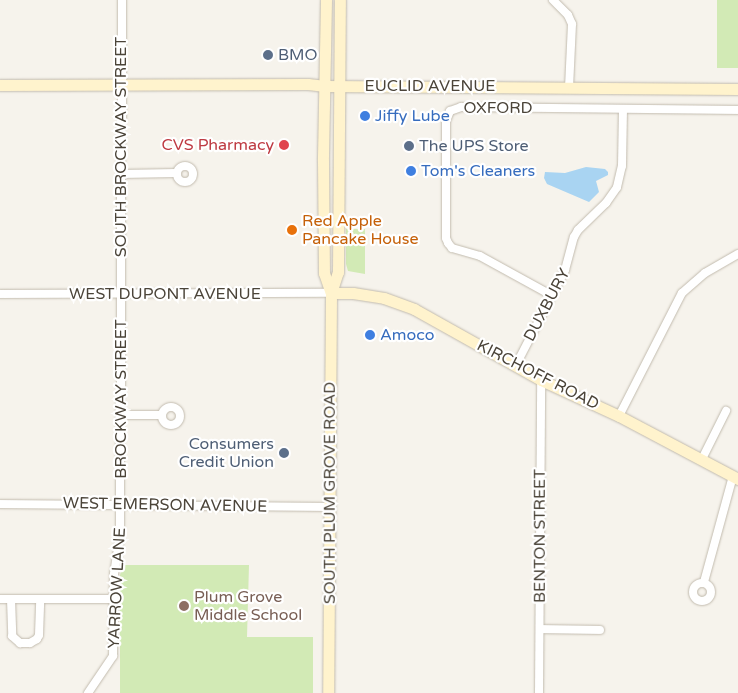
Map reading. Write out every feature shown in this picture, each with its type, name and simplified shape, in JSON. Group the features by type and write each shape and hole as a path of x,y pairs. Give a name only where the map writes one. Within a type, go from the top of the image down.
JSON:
{"main road":[{"name":"SOUTH PLUM GROVE ROAD","path":"326,0 324,273 331,293"},
{"name":"SOUTH PLUM GROVE ROAD","path":"328,693 331,293 338,272 340,0"},
{"name":"EUCLID AVENUE","path":"0,85 308,84 325,86 738,89"},
{"name":"KIRCHOFF ROAD","path":"331,293 353,293 384,298 414,309 541,380 619,416 736,477"}],"street":[{"name":"SOUTH BROCKWAY STREET","path":"121,294 122,0"},
{"path":"554,0 568,15 572,24 569,87"},
{"name":"OXFORD","path":"551,295 480,256 452,248 448,243 446,238 447,115 454,108 738,110"},
{"name":"DUXBURY","path":"516,365 551,295 566,270 578,230 606,203 617,187 622,166 623,110"},
{"path":"121,174 176,173"},
{"path":"619,416 682,292 705,274 738,254"},
{"name":"WEST DUPONT AVENUE","path":"0,294 331,293"},
{"name":"BROCKWAY STREET","path":"120,504 121,294"},
{"name":"BENTON STREET","path":"539,693 541,380"},
{"path":"702,459 726,410"},
{"path":"121,415 162,415"},
{"path":"704,582 736,477"},
{"name":"WEST EMERSON AVENUE","path":"0,504 330,507"},
{"name":"YARROW LANE","path":"88,693 113,656 114,574 120,537 120,504"},
{"path":"0,599 114,599"},
{"path":"11,599 12,636 20,643 30,644 39,635 40,599"},
{"path":"540,629 600,630"}],"green space":[{"path":"717,0 738,0 738,68 717,68"},
{"path":"346,229 365,229 365,274 348,271 346,264"},
{"name":"Plum Grove Middle School","path":"123,565 249,565 247,637 313,637 313,693 120,693 120,575"}],"water":[{"path":"586,167 605,169 608,172 608,175 596,181 599,192 589,202 547,184 544,178 545,172 565,173"}],"place":[{"name":"BMO","path":"268,55"},
{"name":"Jiffy Lube","path":"365,116"},
{"name":"CVS Pharmacy","path":"284,145"},
{"name":"The UPS Store","path":"409,146"},
{"name":"Tom's Cleaners","path":"411,171"},
{"name":"Red Apple Pancake House","path":"292,230"},
{"name":"Amoco","path":"370,335"},
{"name":"Consumers Credit Union","path":"284,453"},
{"name":"Plum Grove Middle School","path":"184,606"}]}
